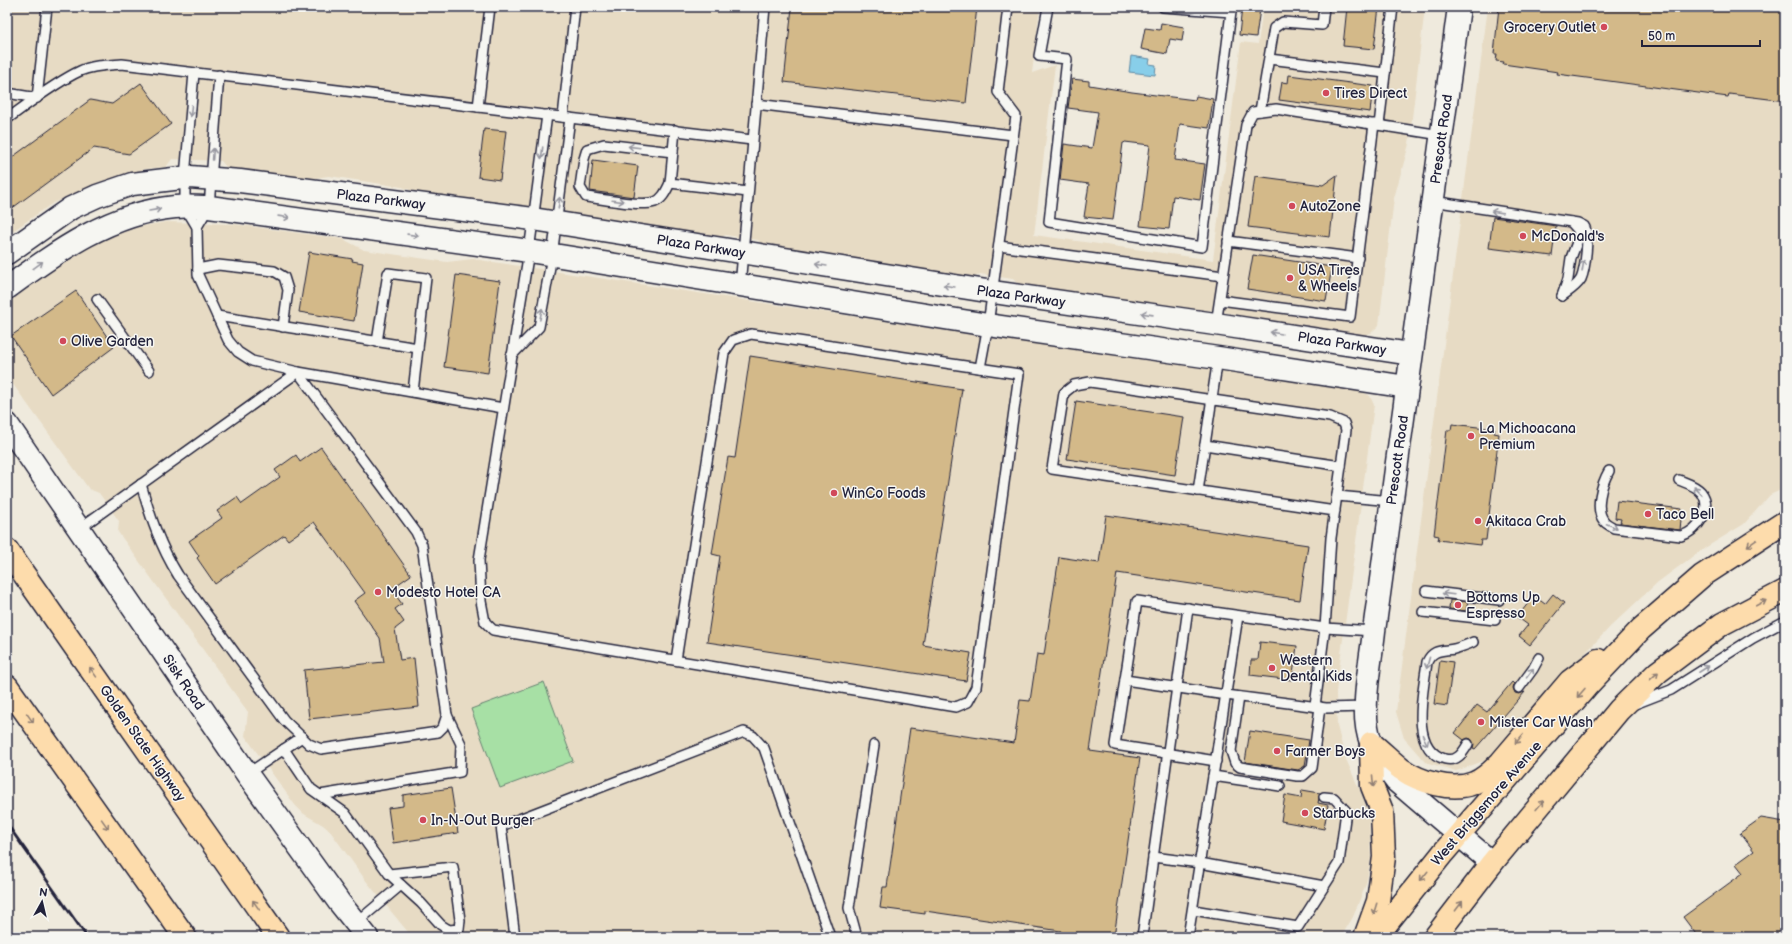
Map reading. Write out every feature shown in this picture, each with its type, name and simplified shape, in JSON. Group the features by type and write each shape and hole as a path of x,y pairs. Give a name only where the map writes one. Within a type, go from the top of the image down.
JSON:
{"main road":[{"name":"West Briggsmore Avenue","path":"1376,937 1398,908 1459,835 1586,687 1641,629 1702,576 1785,522"},
{"name":"Golden State Highway","path":"7,550 278,937"},
{"path":"1435,937 1492,863 1619,710 1658,672 1722,624 1785,591"},
{"path":"1371,742 1402,769 1427,781 1441,786 1474,783 1492,771 1570,681 1641,629"},
{"path":"7,686 185,937"},
{"path":"1365,937 1378,901 1384,857 1382,811 1372,786 1371,742"}],"street":[{"name":"Prescott Road","path":"1459,7 1374,632 1366,707 1366,726 1371,742 1384,766 1396,781 1492,863"},
{"name":"Plaza Parkway","path":"7,253 71,208 97,196 132,184 185,177 211,178 533,219 993,292 1412,354"},
{"path":"7,288 56,252 113,222 145,212 176,207 209,207 529,252 988,325 1407,387"},
{"name":"Sisk Road","path":"7,424 80,528 247,774 361,930"}],"lane":[{"path":"37,98 47,7"},
{"path":"478,107 490,7"},
{"path":"511,356 539,327 557,223 575,7"},
{"path":"740,286 765,7"},
{"path":"980,368 993,292 1016,116 998,92 1008,7"},
{"path":"1048,7 1039,56 1067,60 1049,222 1202,247 1231,12 1163,7"},
{"path":"1260,111 1274,28 1283,22 1322,25 1324,7"},
{"path":"1220,300 1350,317 1393,7"},
{"path":"1269,59 1385,73"},
{"path":"7,119 80,71 103,65 122,64 752,140"},
{"path":"194,72 185,177 185,207 197,226 198,274 228,340 238,352 252,361 298,372 503,408"},
{"path":"197,226 209,207 219,75"},
{"path":"7,93 37,98"},
{"path":"756,104 1013,135"},
{"path":"1216,324 1246,125 1253,112 1276,108 1441,135"},
{"path":"547,115 529,252 479,560 481,601 485,622 493,630 956,707 968,702 976,687 1019,374 751,334 732,340 724,353 676,660"},
{"path":"673,152 604,144 587,149 580,187 586,197 644,204 656,202 664,195 670,183 673,152 675,130"},
{"path":"670,183 748,192"},
{"path":"1432,201 1570,222 1584,226 1586,229 1587,244 1582,278 1576,286 1562,296 1568,279 1571,258 1579,237 1578,230 1570,222"},
{"path":"1228,241 1358,258"},
{"path":"999,246 1223,276"},
{"path":"198,269 218,265 274,271 284,276 288,290 283,327"},
{"path":"377,342 388,273 426,278 413,392"},
{"path":"97,298 150,371"},
{"path":"217,316 418,348"},
{"path":"1198,491 1218,358"},
{"path":"80,528 298,372"},
{"path":"298,372 416,532 422,545 447,715 461,744 460,772 320,795"},
{"path":"1239,697 1231,751 1235,763 1240,768 1302,776 1312,768 1325,628 1331,538 1335,511 1346,430 1344,423 1330,417 1090,382 1074,385 1064,393 1052,469 1335,511"},
{"path":"1205,445 1341,466"},
{"path":"1609,471 1604,479 1600,504 1600,515 1604,523 1614,528 1682,536 1690,534 1698,527 1703,517 1705,501 1700,492 1693,486 1679,480"},
{"path":"141,484 153,526 164,552 178,575 284,720 309,744 322,749 438,732 443,727 447,715"},
{"path":"1337,496 1392,502"},
{"path":"1426,591 1499,600"},
{"path":"1216,761 1115,745 1137,601 1325,628 1374,632"},
{"path":"1142,937 1188,608"},
{"path":"1423,612 1495,620"},
{"path":"1188,937 1238,616"},
{"path":"1619,710 1671,690 1753,638 1785,621"},
{"path":"1468,744 1462,754 1454,759 1445,759 1438,756 1424,741 1421,730 1421,716 1427,662 1431,655 1440,650 1463,646 1473,642"},
{"path":"1519,688 1539,658"},
{"path":"1125,680 1239,697 1318,706 1366,707"},
{"path":"515,937 501,826 744,732 753,736 764,748 830,937"},
{"path":"247,774 302,737"},
{"path":"857,937 848,908 874,745"},
{"path":"284,749 311,789 346,813 389,874 441,925 449,930 459,929 460,920 453,867 389,874"},
{"path":"1213,776 1280,786"},
{"path":"1192,910 1298,927 1339,862 1346,811 1341,803 1334,798 1324,797"},
{"path":"1153,857 1200,863 1324,886"},
{"path":"361,930 401,885"}],"shaded area":[{"path":"7,7 1040,7 1032,73 1055,65 1034,235 1213,260 1241,42 1258,44 1263,7 1425,7 1409,144 1394,198 1379,325 1371,333 1360,336 1240,318 1235,314 1209,310 1203,314 1022,288 1013,279 980,274 972,279 765,248 758,240 725,235 715,241 580,220 573,214 519,205 513,210 430,197 402,187 329,176 307,179 227,168 221,161 172,159 166,167 145,169 93,185 53,203 7,235"},
{"path":"1488,7 1785,7 1785,488 1770,495 1744,524 1700,551 1658,582 1611,626 1553,687 1500,755 1456,771 1425,762 1404,738 1396,712"},
{"path":"166,222 233,224 343,239 364,250 447,262 473,259 1361,391 1370,396 1374,405 1336,692 1337,726 1345,757 1366,801 1369,814 1371,859 1366,884 1353,917 1341,937 412,937 367,882 330,831 304,814 295,805 245,736 248,712 118,532 119,521 99,493 89,489 7,376 7,303 70,258 99,240 138,227"}],"green space":[{"path":"544,682 573,761 500,788 471,709"}],"water":[{"path":"1131,56 1150,59 1149,64 1156,65 1155,75 1129,72"}],"building":[{"path":"792,7 977,7 966,103 784,82"},
{"path":"1242,7 1260,9 1256,37 1239,35"},
{"path":"1347,7 1379,7 1374,49 1343,46"},
{"path":"1499,7 1785,7 1785,101 1729,94 1728,97 1557,74 1558,72 1503,64 1504,62 1496,61 1497,54 1494,54"},
{"path":"1161,23 1184,27 1182,41 1170,39 1167,54 1141,49 1145,28 1160,30"},
{"name":"Tires Direct","path":"1289,75 1373,86 1370,112 1279,100 1282,82 1288,83"},
{"path":"1072,79 1089,81 1089,85 1132,92 1195,100 1196,96 1213,99 1209,128 1180,124 1175,160 1205,164 1200,200 1173,196 1169,229 1140,226 1150,145 1123,143 1113,220 1084,217 1089,184 1060,180 1064,144 1092,148 1098,112 1068,108"},
{"path":"141,83 171,124 129,154 94,148 7,212 7,161 90,100 112,104"},
{"path":"484,129 506,131 500,180 478,177"},
{"path":"593,160 638,166 634,197 590,191"},
{"name":"AutoZone","path":"1337,175 1330,237 1248,227 1255,176 1323,185"},
{"name":"McDonald's","path":"1493,217 1556,226 1552,256 1489,248"},
{"path":"309,252 353,259 352,261 363,263 354,321 299,312"},
{"name":"USA Tires & Wheels","path":"1253,255 1332,267 1326,301 1247,289"},
{"path":"456,275 500,281 488,373 444,367"},
{"name":"Olive Garden","path":"76,291 114,347 51,394 11,336"},
{"name":"WinCo Foods","path":"750,356 962,389 923,645 971,653 966,681 707,642 720,556 712,554 728,457 735,458"},
{"path":"1076,401 1184,417 1175,475 1067,459"},
{"path":"1452,424 1495,429 1494,433 1499,434 1486,540 1481,540 1480,545 1438,540 1439,536 1434,535 1447,430 1451,430"},
{"path":"321,447 411,575 391,589 402,604 395,609 404,622 395,629 400,660 414,658 419,707 309,719 304,670 384,662 380,638 354,601 365,593 314,522 288,540 284,535 215,584 197,558 199,556 189,541 222,518 217,511 237,497 242,504 280,477 275,470 296,455 300,462"},
{"name":"Taco Bell","path":"1617,501 1682,509 1680,530 1620,523 1621,519 1615,518"},
{"path":"1106,515 1308,545 1300,600 1117,573 1090,751 1140,758 1114,937 1060,937 1061,931 925,911 925,914 880,908 883,887 887,887 910,728 1014,743 1020,700 1030,701 1037,654 1044,655 1059,557 1099,563"},
{"path":"1553,594 1564,603 1530,645 1519,636 1528,625 1517,617 1534,596 1545,604"},
{"name":"Bottoms Up Espresso","path":"1450,600 1468,602 1466,611 1449,609"},
{"name":"Western Dental Kids","path":"1260,642 1297,646 1292,680 1250,675 1251,660 1258,660"},
{"path":"1440,660 1453,662 1447,706 1434,704"},
{"name":"Mister Car Wash","path":"1512,682 1514,684 1513,688 1515,693 1519,694 1525,692 1475,749 1473,748 1474,744 1471,739 1468,738 1464,740 1455,733 1477,705 1487,712"},
{"name":"Farmer Boys","path":"1250,731 1309,740 1305,766 1298,770 1245,762"},
{"name":"In-N-Out Burger","path":"451,788 458,833 393,843 388,808 403,806 403,795"},
{"name":"Starbucks","path":"1302,790 1320,793 1318,803 1328,805 1324,829 1281,821 1285,795 1301,798"},
{"path":"1761,818 1785,822 1785,937 1698,937 1683,917 1743,873 1736,864 1754,851 1740,833"}],"railway":[{"path":"7,824 87,937"}],"place":[{"name":"Grocery Outlet","path":"1604,27"},
{"name":"Tires Direct","path":"1326,93"},
{"name":"AutoZone","path":"1292,206"},
{"name":"McDonald's","path":"1523,236"},
{"name":"USA Tires & Wheels","path":"1290,278"},
{"name":"Olive Garden","path":"63,341"},
{"name":"La Michoacana Premium","path":"1471,436"},
{"name":"WinCo Foods","path":"834,493"},
{"name":"Taco Bell","path":"1648,514"},
{"name":"Akitaca Crab","path":"1478,521"},
{"name":"Modesto Hotel CA","path":"378,592"},
{"name":"Bottoms Up Espresso","path":"1458,605"},
{"name":"Western Dental Kids","path":"1272,668"},
{"name":"Mister Car Wash","path":"1481,722"},
{"name":"Farmer Boys","path":"1277,751"},
{"name":"Starbucks","path":"1305,813"},
{"name":"In-N-Out Burger","path":"423,820"}]}
